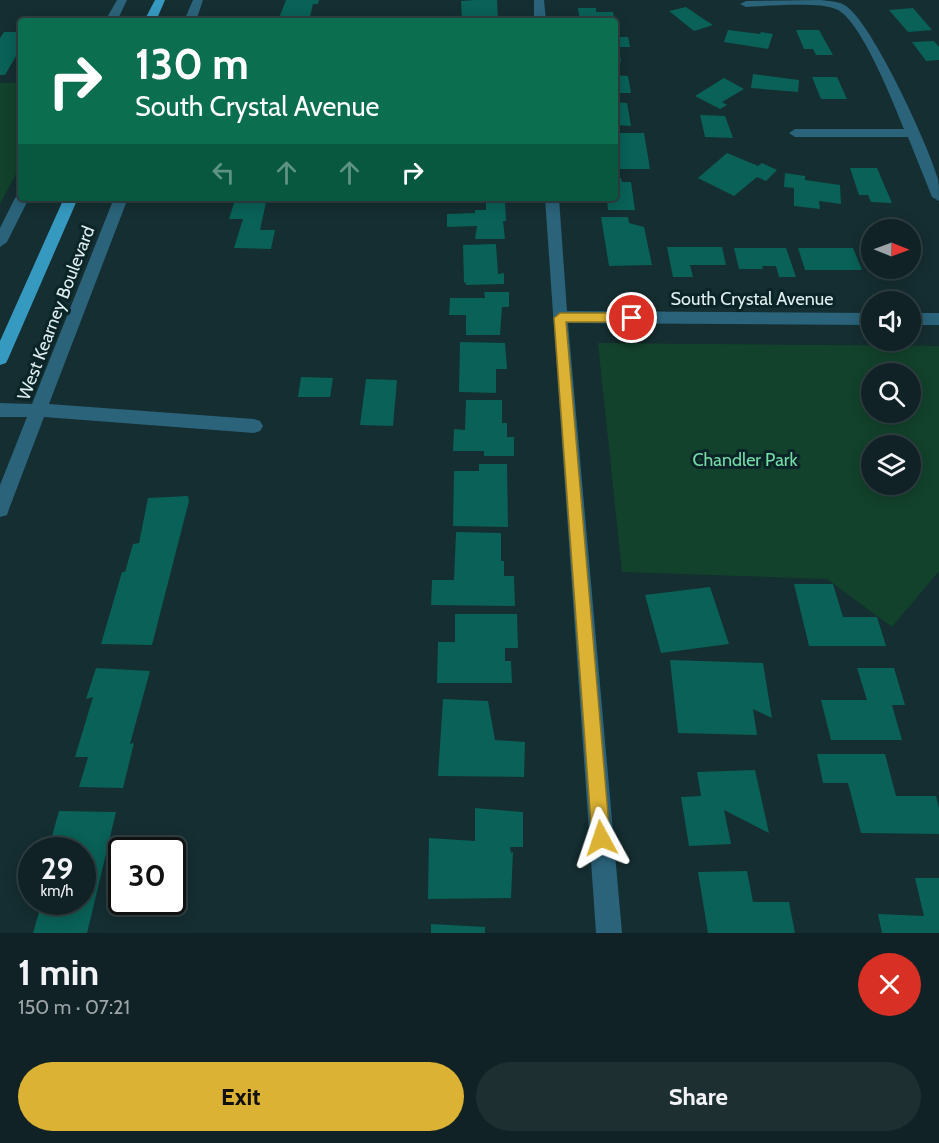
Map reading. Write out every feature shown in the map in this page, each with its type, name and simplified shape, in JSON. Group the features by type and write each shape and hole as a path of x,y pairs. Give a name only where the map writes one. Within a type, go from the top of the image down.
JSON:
{"main road":[{"path":"151,18 160,0"},
{"name":"West Kearney Boulevard","path":"0,359 70,201"}],"street":[{"path":"113,18 122,0"},
{"path":"191,18 198,0"},
{"path":"539,0 540,18"},
{"path":"746,3 808,1 840,6 851,12 883,68 939,197"},
{"path":"795,134 912,133"},
{"path":"0,242 20,201"},
{"name":"West Kearney Boulevard","path":"0,509 121,201"},
{"path":"552,201 609,933"},
{"name":"South Crystal Avenue","path":"560,318 861,319"},
{"path":"921,319 939,319"},
{"path":"0,410 39,410 254,426"}],"green space":[{"path":"0,83 18,83 18,170 0,204"},
{"name":"Chandler Park","path":"598,343 861,345 861,351 921,351 921,346 939,346 939,571 892,627 827,579 622,572"}],"building":[{"path":"286,0 319,0 318,4 313,4 310,18 279,18"},
{"path":"497,0 498,18 462,18 461,1"},
{"path":"686,7 713,25 694,31 669,11"},
{"path":"578,8 596,8 596,12 613,12 614,18 580,18"},
{"path":"913,8 932,30 908,32 889,10"},
{"path":"728,30 773,34 768,49 724,42"},
{"path":"796,30 819,30 833,55 816,55 813,49 804,49"},
{"path":"4,32 18,32 18,55 5,75 0,75 0,38"},
{"path":"618,37 628,37 630,47 619,47 621,62 618,62"},
{"path":"934,41 939,47 939,60 926,61 912,42"},
{"path":"753,74 799,80 798,92 751,88"},
{"path":"618,75 628,76 631,93 618,93"},
{"path":"812,77 837,77 847,99 821,99"},
{"path":"724,78 744,89 722,102 727,105 720,109 695,96"},
{"path":"618,102 627,103 631,126 618,125"},
{"path":"700,115 725,116 733,138 705,137"},
{"path":"618,133 644,133 650,169 618,169"},
{"path":"727,153 758,166 762,163 777,170 766,181 757,177 734,196 698,178"},
{"path":"850,168 877,168 892,203 871,202 868,195 859,195"},
{"path":"785,173 805,176 805,180 840,185 841,204 819,201 820,209 794,206 794,188 784,187"},
{"path":"618,178 621,178 622,182 631,182 635,210 608,210 607,201 618,201"},
{"path":"235,201 266,201 260,230 275,230 271,249 234,248 243,219 229,219"},
{"path":"505,202 506,221 503,221 505,239 475,239 477,226 447,227 447,214 475,213 475,210 486,210 486,203"},
{"path":"601,217 628,217 629,223 644,227 652,265 609,266"},
{"path":"496,244 498,274 504,273 504,284 466,285 466,282 464,283 463,245"},
{"path":"667,247 722,247 726,265 690,265 693,277 673,277"},
{"path":"734,248 786,248 796,277 779,277 776,266 762,266 763,269 739,269"},
{"path":"798,248 853,248 861,268 861,270 805,270"},
{"path":"484,292 509,292 509,307 502,307 500,335 466,335 466,315 449,315 450,298 485,298"},
{"path":"460,342 505,343 507,369 496,369 496,393 459,392"},
{"path":"301,377 333,378 330,397 298,397"},
{"path":"366,379 397,380 393,426 360,425"},
{"path":"466,400 502,400 502,423 507,423 507,437 514,437 514,456 484,456 484,451 453,451 454,429 465,430"},
{"path":"479,464 507,464 508,527 453,526 454,471 479,471"},
{"path":"188,496 189,501 152,645 101,644 122,572 125,572 133,544 139,543 148,498"},
{"path":"456,532 501,533 501,561 504,561 504,576 514,576 515,606 431,605 432,580 454,580"},
{"path":"794,584 833,584 843,617 877,617 886,646 809,646"},
{"path":"710,587 729,644 661,653 645,595"},
{"path":"455,614 517,614 518,648 505,648 505,661 511,661 512,683 437,683 438,642 455,642"},
{"path":"670,660 763,663 772,718 753,709 757,735 678,733"},
{"path":"96,668 150,671 130,744 134,743 123,788 79,787 88,757 75,757 93,697 86,699"},
{"path":"857,668 894,668 905,705 892,705 902,740 831,740 821,700 867,700"},
{"path":"443,699 488,701 495,740 525,742 524,777 438,776"},
{"path":"817,754 885,754 896,796 936,796 939,808 939,834 861,833 848,783 823,783"},
{"path":"755,770 769,833 724,810 731,844 689,846 681,797 701,796 697,772"},
{"path":"475,808 523,812 523,847 510,847 511,853 513,852 511,898 428,899 429,838 475,841"},
{"path":"59,811 116,812 110,837 108,837 96,895 96,837 52,837"},
{"path":"747,871 753,902 789,902 795,933 708,933 698,872"},
{"path":"915,878 939,878 939,933 882,933 878,914 924,916"},
{"path":"38,915 91,915 87,933 33,933"},
{"path":"431,924 485,927 485,933 431,933"}],"route":[{"path":"601,838 560,318 632,318"}]}
